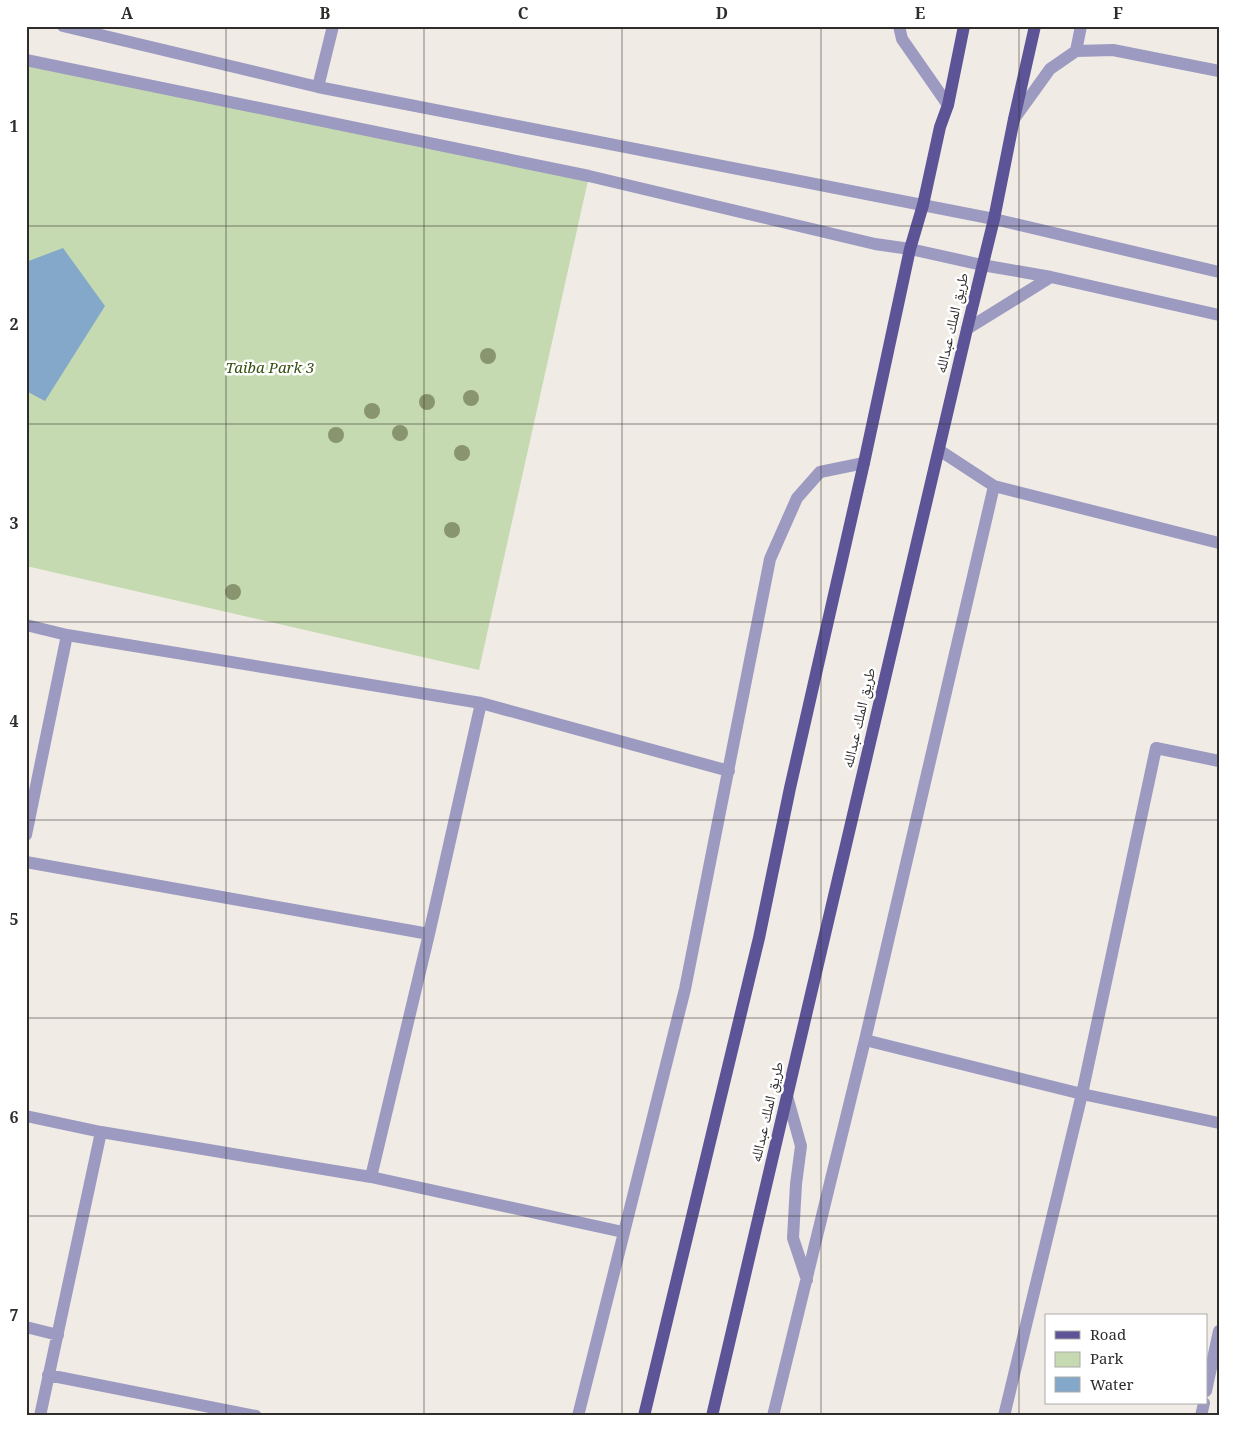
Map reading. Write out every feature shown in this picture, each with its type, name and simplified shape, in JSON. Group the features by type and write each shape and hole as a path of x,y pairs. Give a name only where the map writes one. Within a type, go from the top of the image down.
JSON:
{"main road":[{"path":"644,1416 759,938 790,788 864,463 910,249 923,205 940,127 948,105 964,26"},
{"name":"طريق الملك عبدالله","path":"712,1416 994,219 1035,26"}],"street":[{"path":"63,26 318,87 994,219 1219,272"},
{"path":"318,87 333,26"},
{"path":"899,26 902,39 948,105"},
{"path":"1076,51 1081,26"},
{"path":"1014,119 1050,70 1076,51 1113,50 1219,70"},
{"path":"26,60 589,176 876,244 1051,277 1219,315"},
{"path":"967,329 1051,277"},
{"path":"939,450 994,486 1219,543"},
{"path":"578,1416 685,989 770,560 797,498 820,472 864,463"},
{"path":"774,1416 865,1040 994,486"},
{"path":"26,625 66,635 481,703 729,771"},
{"path":"26,835 66,635"},
{"path":"371,1177 429,934 481,703"},
{"path":"1004,1416 1082,1094 1156,748 1219,761"},
{"path":"26,862 429,934"},
{"path":"865,1040 1082,1094 1219,1123"},
{"path":"788,1096 801,1146 796,1184 793,1238 807,1280"},
{"path":"26,1116 101,1132 371,1177 623,1232"},
{"path":"40,1416 101,1132"},
{"path":"26,1327 58,1335"},
{"path":"1208,1382 1219,1331"},
{"path":"48,1375 256,1416"}],"green space":[{"name":"Taiba Park 3","path":"26,60 589,176 479,670 26,566"}],"water":[{"path":"63,248 105,306 45,401 26,391 26,262"}]}
